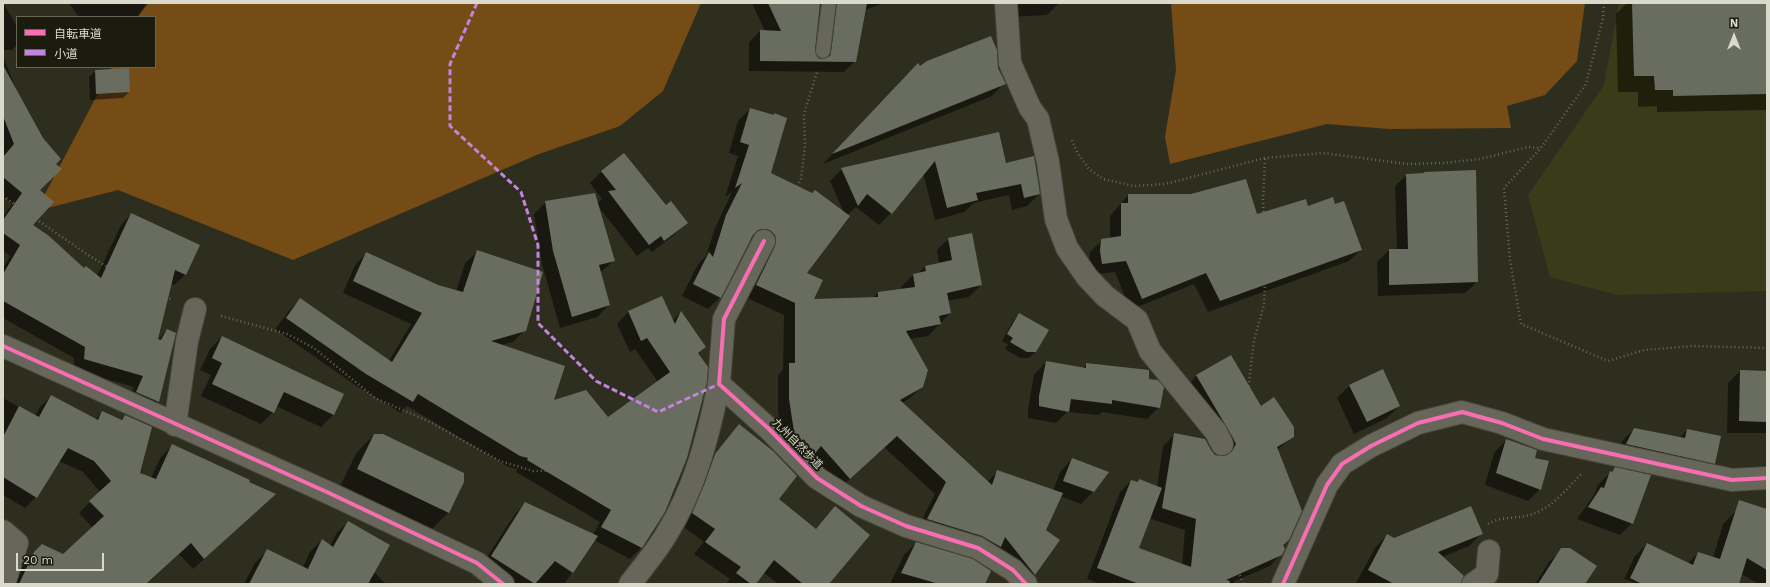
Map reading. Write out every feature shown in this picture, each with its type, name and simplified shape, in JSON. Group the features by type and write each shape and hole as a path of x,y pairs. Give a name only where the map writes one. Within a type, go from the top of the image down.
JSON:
{"street":[{"path":"1006,3 1010,64 1030,108 1038,119 1048,162 1056,219 1067,248 1087,277 1105,296 1137,320 1150,351 1216,432 1222,444"},
{"path":"630,584 666,536 686,498 702,457 719,384 724,319 764,241"},
{"path":"175,425 187,342 195,309"},
{"path":"3,346 175,425 329,493 477,563 503,584"},
{"name":"九州自然歩道","path":"719,384 769,429 817,478 861,506 906,526 978,548 1013,570 1026,584"},
{"path":"1283,584 1328,485 1342,464 1371,446 1418,423 1462,412 1502,423 1551,440 1732,480 1767,478"},
{"path":"3,531 17,544 4,584"},
{"path":"1473,584 1488,574 1489,551"}],"lane":[{"path":"823,51 830,3"}],"path":[{"path":"1604,3 1603,18 1586,84 1541,148 1504,188 1510,260 1521,324 1608,361 1644,350 1665,348 1693,346 1767,348"},
{"path":"764,241 775,221 790,203 801,179 805,146 804,114 823,51"},
{"path":"1071,139 1089,169 1102,179 1134,186 1165,184 1265,158 1322,153 1407,164 1443,163 1480,159 1528,147 1541,148"},
{"path":"1243,584 1238,571 1230,475 1222,444 1236,426 1246,408 1254,340 1264,305 1266,253 1263,201 1265,158"},
{"path":"3,196 85,253 134,284 195,309 287,334 314,348 376,398 428,421 500,461 533,471 580,470 613,461 632,443 658,412"},
{"path":"1489,551 1488,524 1499,519 1530,515 1552,504 1583,472"}],"shaded area":[{"path":"146,3 701,3 663,91 620,126 539,154 293,260 118,190 36,211 111,68 156,68 156,16 139,16"},
{"path":"1171,3 1585,3 1577,61 1545,95 1507,106 1511,128 1389,129 1327,124 1170,164 1165,137 1176,70"},
{"path":"1619,3 1767,3 1767,291 1617,295 1550,277 1528,195 1604,85"}],"building":[{"path":"768,3 820,3 815,50 818,58 822,59 830,56 837,3 867,3 856,62 760,61 760,30 781,31"},
{"path":"1632,3 1767,3 1767,94 1673,96 1673,90 1655,90 1654,76 1634,76"},
{"path":"991,36 997,50 998,68 1006,84 832,154 918,63 920,66 927,61"},
{"path":"3,65 43,138 61,159 56,164 62,169 40,190 54,202 33,225 49,236 84,268 86,266 101,278 131,213 200,245 186,275 175,270 158,339 161,340 167,329 176,333 159,402 136,392 143,376 84,359 85,347 3,301 3,274 20,245 3,233 3,220 22,193 3,177 3,157 14,144 3,116"},
{"path":"129,68 130,92 96,94 95,70"},
{"path":"750,108 774,115 774,113 787,118 771,173 812,193 815,190 850,216 807,273 823,280 814,299 878,297 878,292 915,287 913,274 926,271 925,266 952,260 948,238 972,233 982,285 947,293 951,313 939,316 941,324 906,331 928,370 923,387 900,400 992,485 997,470 1063,493 1046,530 1060,540 1035,575 1005,537 1001,547 982,536 927,519 946,482 897,436 850,479 821,446 813,456 795,438 789,399 789,363 795,363 795,303 756,285 775,246 775,235 770,230 758,230 753,235 721,298 693,284 709,252 713,257 726,215 742,183 735,188 749,145 740,142"},
{"path":"999,132 1006,163 1034,156 1040,194 1024,198 1021,184 976,193 978,200 947,208 935,161 892,214 867,194 858,206 841,168"},
{"path":"624,153 666,205 671,201 688,223 664,241 661,236 649,245 608,191 616,190 601,171"},
{"path":"1476,170 1478,282 1389,285 1389,249 1408,249 1406,174"},
{"path":"1246,179 1257,214 1306,199 1308,206 1333,197 1335,204 1344,201 1362,250 1220,301 1206,273 1142,299 1126,261 1102,264 1100,251 1101,239 1121,236 1121,203 1128,203 1128,194 1191,194"},
{"path":"595,193 615,261 599,265 610,305 572,317 553,251 545,201"},
{"path":"477,250 543,272 526,331 491,341 565,366 554,400 586,390 608,417 670,372 647,338 641,341 628,311 662,296 675,324 681,311 706,347 698,353 708,367 707,382 687,458 665,512 642,548 601,527 611,510 527,460 528,458 520,456 418,394 413,402 366,374 286,318 300,298 392,362 422,313 353,281 366,252 438,285 463,292"},
{"path":"1019,313 1049,330 1036,352 1027,352 1010,342 1013,338 1007,334"},
{"path":"222,336 344,394 334,415 284,392 274,413 212,384 222,363 212,358"},
{"path":"1231,355 1261,406 1274,397 1294,427 1294,437 1277,447 1302,511 1289,540 1283,545 1285,549 1282,555 1226,580 1230,581 1229,584 1139,584 1097,568 1131,480 1138,482 1139,479 1162,488 1139,548 1191,567 1196,519 1162,508 1174,433 1205,439 1215,455 1227,455 1232,451 1236,444 1196,375"},
{"path":"1046,361 1086,368 1086,363 1149,370 1149,379 1158,380 1164,387 1160,408 1112,400 1112,404 1071,399 1069,412 1039,406 1039,396"},
{"path":"1383,369 1400,406 1367,422 1349,385"},
{"path":"1740,370 1767,371 1767,422 1739,421"},
{"path":"51,395 98,420 102,411 122,420 125,415 152,427 140,473 156,479 172,444 250,480 249,482 276,494 204,559 191,543 146,584 19,584 34,552 42,544 63,554 104,516 89,501 111,481 94,461 68,448 37,498 3,477 3,437 19,406 39,417"},
{"path":"739,424 773,451 797,476 779,499 816,529 835,506 870,535 829,584 803,584 774,560 756,584 751,584 736,573 741,567 705,542 715,529 692,513 715,454"},
{"path":"1634,428 1685,438 1687,429 1721,436 1715,464 1626,444"},
{"path":"374,434 383,434 464,473 464,482 449,513 357,469"},
{"path":"1506,439 1537,450 1535,458 1549,461 1541,490 1496,473"},
{"path":"1072,458 1109,472 1094,492 1063,481"},
{"path":"1615,467 1651,475 1633,524 1588,507 1601,487 1604,488 1610,471 1612,472"},
{"path":"1739,500 1767,509 1767,570 1747,558 1739,584 1642,584 1630,578 1647,543 1693,565 1698,552 1720,559"},
{"path":"525,502 598,536 573,573 555,561 535,584 491,556"},
{"path":"1471,506 1483,534 1438,552 1464,576 1461,584 1394,584 1368,570 1387,534 1394,538"},
{"path":"348,521 390,545 368,584 249,584 267,549 308,569 322,539 333,547"},
{"path":"916,542 973,559 991,571 985,584 939,584 901,573"},
{"path":"1561,548 1570,548 1597,566 1585,584 1538,584"}],"marked path":[{"path":"477,3 450,64 450,126 521,192 538,245 538,323 596,381 658,412 719,384"}],"cycle path":[{"path":"764,241 724,319 719,384 769,429 817,478 861,506 906,526 978,548 1013,570 1026,584"},
{"path":"3,346 329,493 477,563 503,584"},
{"path":"1283,584 1327,485 1342,464 1371,446 1418,423 1462,412 1502,423 1543,439 1732,480 1767,478"}]}
